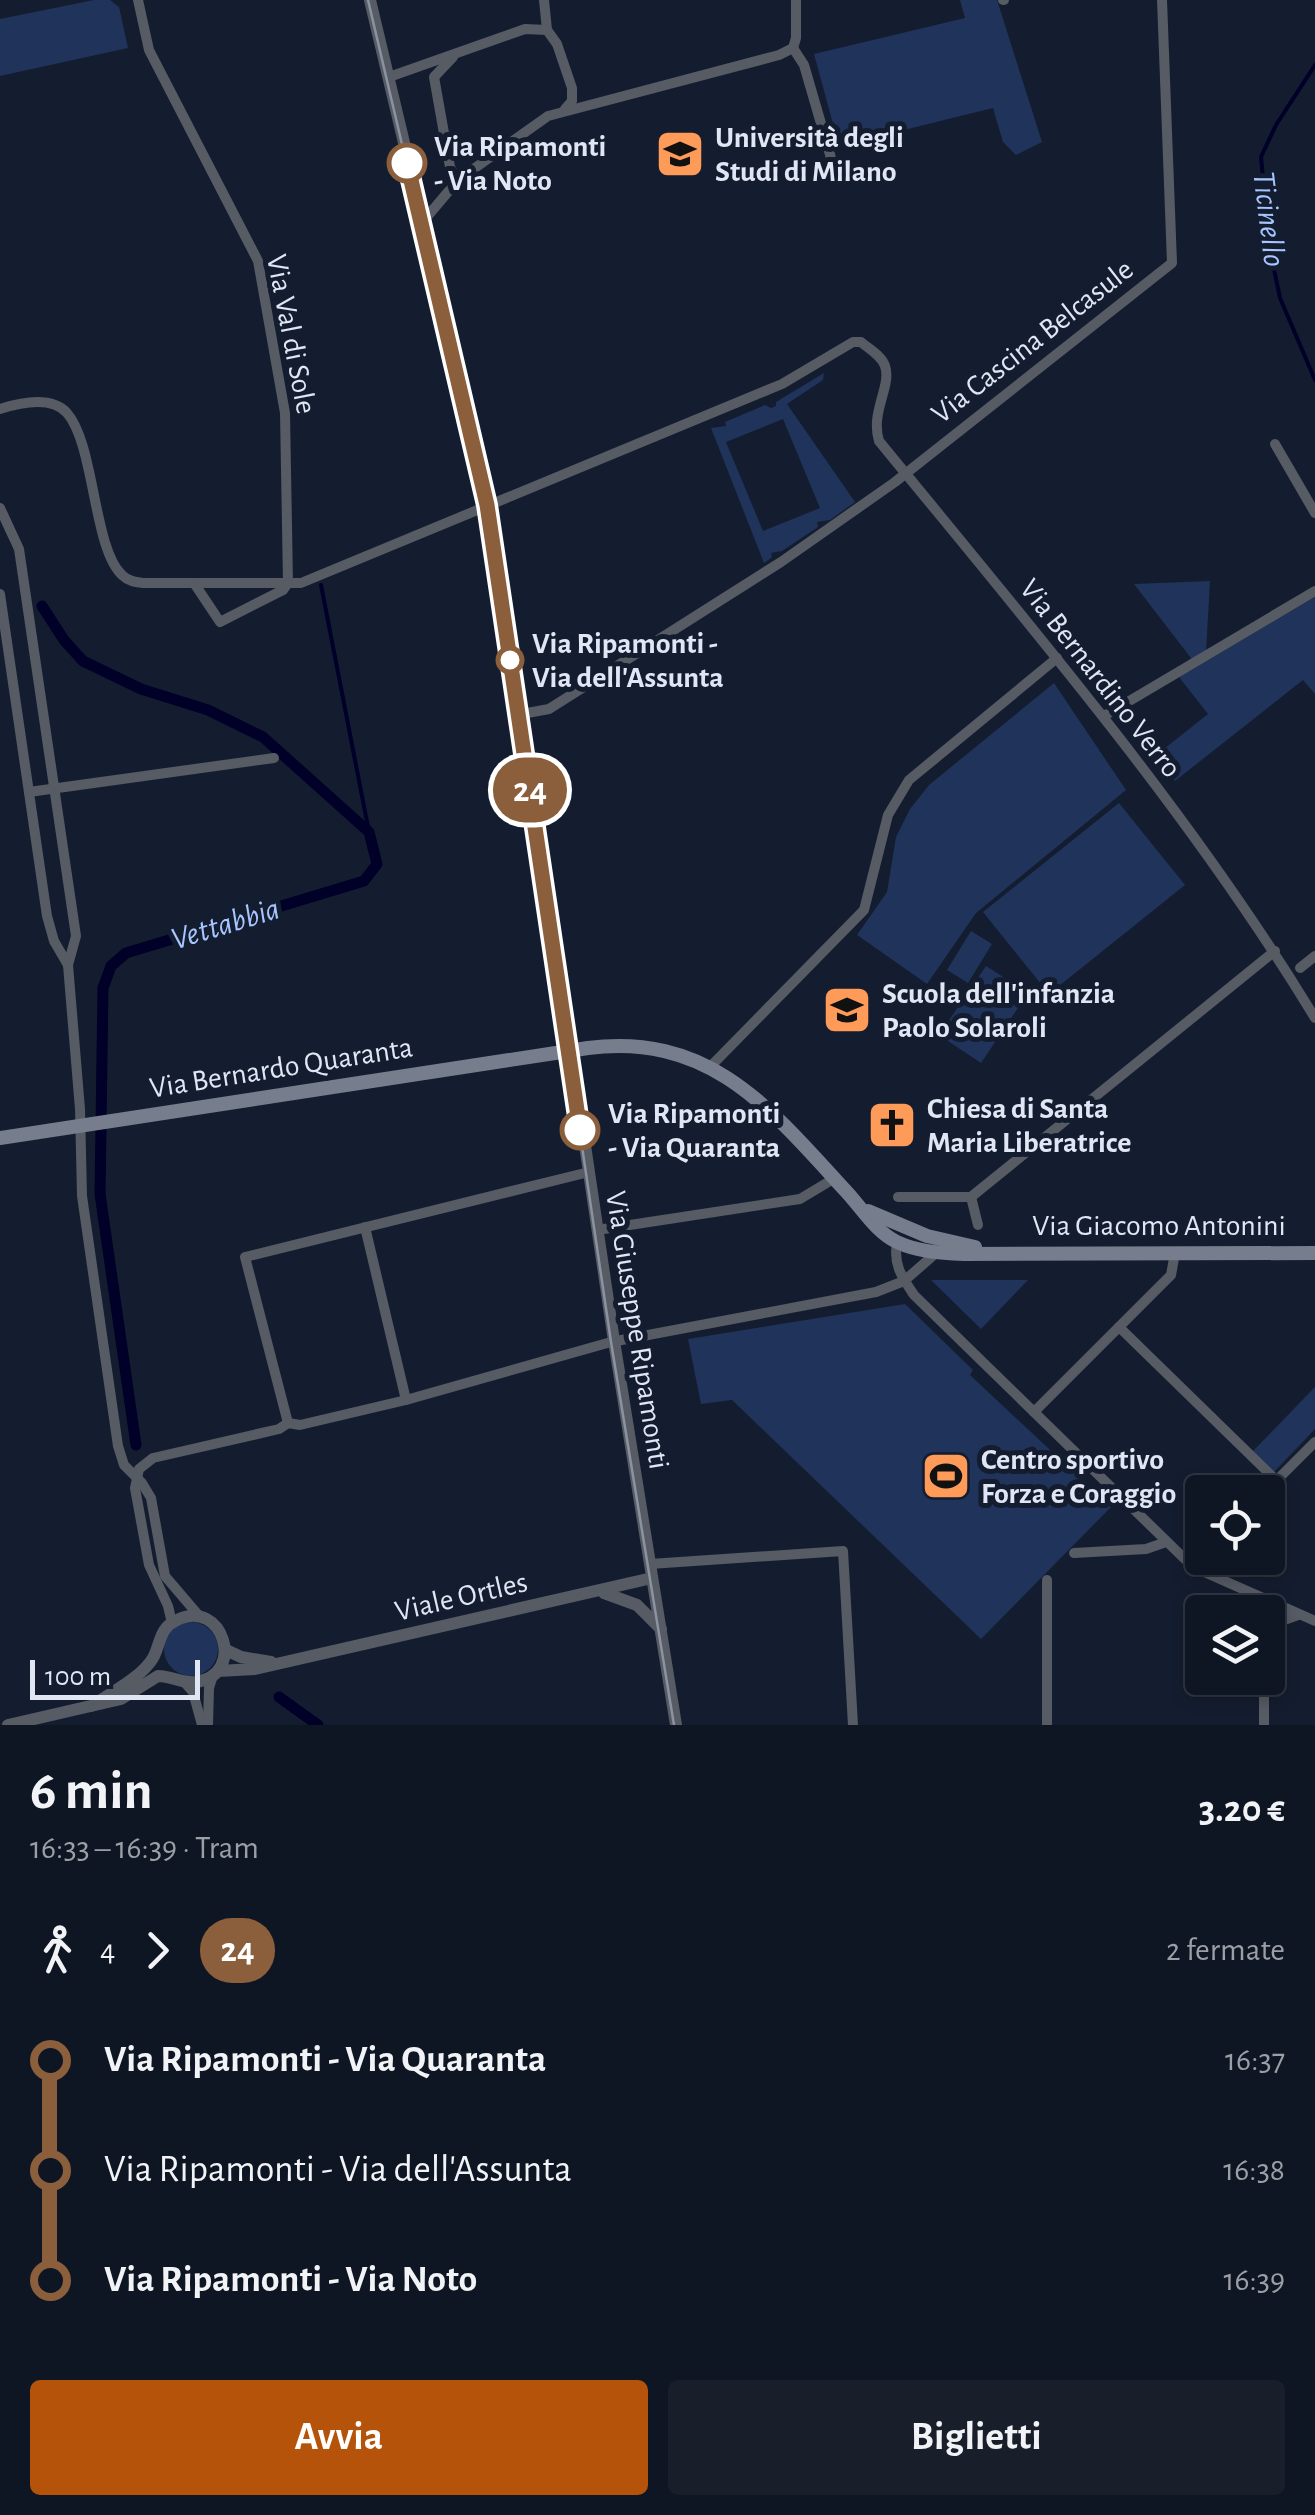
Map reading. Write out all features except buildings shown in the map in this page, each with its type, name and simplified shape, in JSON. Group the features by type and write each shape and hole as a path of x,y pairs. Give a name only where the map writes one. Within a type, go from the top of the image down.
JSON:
{"main road":[{"name":"Via Bernardo Quaranta","path":"0,1138 571,1051 646,1046 680,1053 711,1066 747,1092 835,1178 882,1234 897,1242"},
{"path":"863,1208 927,1236 1002,1253"},
{"path":"897,1242 936,1253 1002,1253"},
{"name":"Via Giacomo Antonini","path":"1002,1253 1315,1253"}],"street":[{"name":"Via Val di Sole","path":"138,0 149,50 258,262 285,413 288,583"},
{"name":"Via Giuseppe Ripamonti","path":"370,0 490,504 597,1230 676,1725"},
{"path":"544,0 547,30 557,44 572,88 572,100 564,110"},
{"path":"425,224 458,180 546,117 793,48 796,0"},
{"name":"Via Cascina Belcasule","path":"906,474 1172,263 1162,0"},
{"path":"388,77 526,29 547,30"},
{"path":"793,48 804,66 831,158"},
{"path":"454,55 434,77 450,168 458,180"},
{"name":"Via Bernardino Verro","path":"490,504 782,384 853,342 862,342 885,366 875,418 880,441 1104,716 1275,951 1315,1018"},
{"path":"0,409 32,401 57,406 67,413 80,444 114,563 124,578 143,583 301,583 490,504"},
{"path":"1275,444 1315,513"},
{"path":"522,714 550,709 780,562 906,474"},
{"path":"0,508 19,549 76,936 68,965 87,1125 82,1196 118,1446 124,1465 151,1498 164,1576 200,1617 220,1630 226,1650 209,1688 205,1725"},
{"path":"194,583 220,622 282,590 288,583"},
{"path":"1104,716 1315,591"},
{"path":"0,594 43,882 54,940 68,965"},
{"path":"711,1066 864,910 888,815 909,780 1057,658"},
{"path":"10,666 36,662"},
{"path":"30,792 274,758"},
{"path":"43,882 67,877"},
{"path":"898,1197 972,1197 1275,951"},
{"path":"1300,968 1315,956"},
{"path":"288,1423 245,1258 589,1172"},
{"path":"597,1230 800,1199 835,1178"},
{"path":"972,1197 978,1225"},
{"path":"365,1227 406,1400"},
{"path":"897,1242 894,1258 916,1297 1185,1560"},
{"path":"200,1617 172,1622 149,1565 134,1488 140,1468 153,1458 279,1429 288,1423 300,1425 406,1400 614,1341 864,1295 904,1281 936,1253"},
{"path":"1034,1412 1171,1275 1176,1253"},
{"path":"1120,1327 1271,1475"},
{"path":"1283,1475 1315,1442"},
{"path":"1074,1553 1146,1550 1166,1542"},
{"path":"651,1571 843,1552 853,1725"},
{"name":"Viale Ortles","path":"8,1725 121,1699 158,1676 200,1682 215,1673 255,1669 591,1592 651,1571"},
{"path":"1211,1575 1255,1595"},
{"path":"1047,1580 1047,1725"},
{"path":"591,1592 626,1599 644,1610 661,1629"},
{"path":"1285,1608 1315,1621"},
{"path":"1285,1620 1301,1615"},
{"name":"Viale Ortles","path":"92,1706 149,1663 160,1636 172,1622"},
{"path":"157,1647 163,1668 193,1692 205,1725"},
{"name":"Viale Ortles","path":"226,1650 242,1657 282,1663"},
{"path":"1264,1695 1264,1725"}],"shaded area":[{"path":"110,0 119,7 128,48 0,76 0,19"},
{"path":"960,0 997,0 1042,142 1016,155 1003,142 993,108 839,146 814,54 965,18"},
{"path":"824,373 823,380 787,404 855,502 830,520 817,522 818,527 782,551 771,553 772,557 764,563 711,428 726,426 725,422 765,405 776,406 776,402","holes":["783,419 820,508 763,531 726,442"]},
{"path":"1210,581 1206,652 1194,662 1134,584"},
{"path":"1315,597 1315,694 1303,680 1175,781 1155,756 1208,714 1179,677"},
{"path":"1054,683 1126,790 976,913 927,984 857,935 887,892 896,837 910,809 929,785"},
{"path":"1119,803 1185,885 1049,994 983,912"},
{"path":"971,931 992,944 968,983 947,970"},
{"path":"986,966 1028,993 981,1063 939,1035"},
{"path":"931,1280 1028,1280 981,1329"},
{"name":"Centro sportivo Forza e Coraggio","path":"905,1304 973,1370 970,1375 1111,1507 981,1639 732,1400 701,1404 688,1339"},
{"path":"1315,1387 1315,1429 1274,1472 1253,1451"},
{"path":"191,1622 210,1630 218,1649 210,1668 191,1676 172,1668 164,1649 172,1630"}],"waterway":[{"name":"Ticinello","path":"1315,65 1276,125 1261,157 1269,245 1280,298 1315,380"},
{"path":"321,585 369,832"},
{"name":"Vettabbia","path":"42,606 83,661 141,689 208,710 263,737 369,832 377,864 364,881 126,953 111,966 103,988 100,1194 136,1445"},
{"name":"Vettabbia","path":"279,1697 318,1725"}],"tram line":[{"path":"368,0 487,505 611,1342 674,1725"},
{"name":"24","path":"407,163 487,505 580,1130"}],"place":[{"name":"Università degli Studi di Milano","path":"680,154"},
{"name":"Via Ripamonti - Via Noto","path":"407,163"},
{"name":"Via Ripamonti - Via dell'Assunta","path":"510,660"},
{"name":"Scuola dell'infanzia Paolo Solaroli","path":"847,1010"},
{"name":"Chiesa di Santa Maria Liberatrice","path":"892,1125"},
{"name":"Via Ripamonti - Via Quaranta","path":"580,1130"},
{"name":"Centro sportivo Forza e Coraggio","path":"946,1476"}]}
